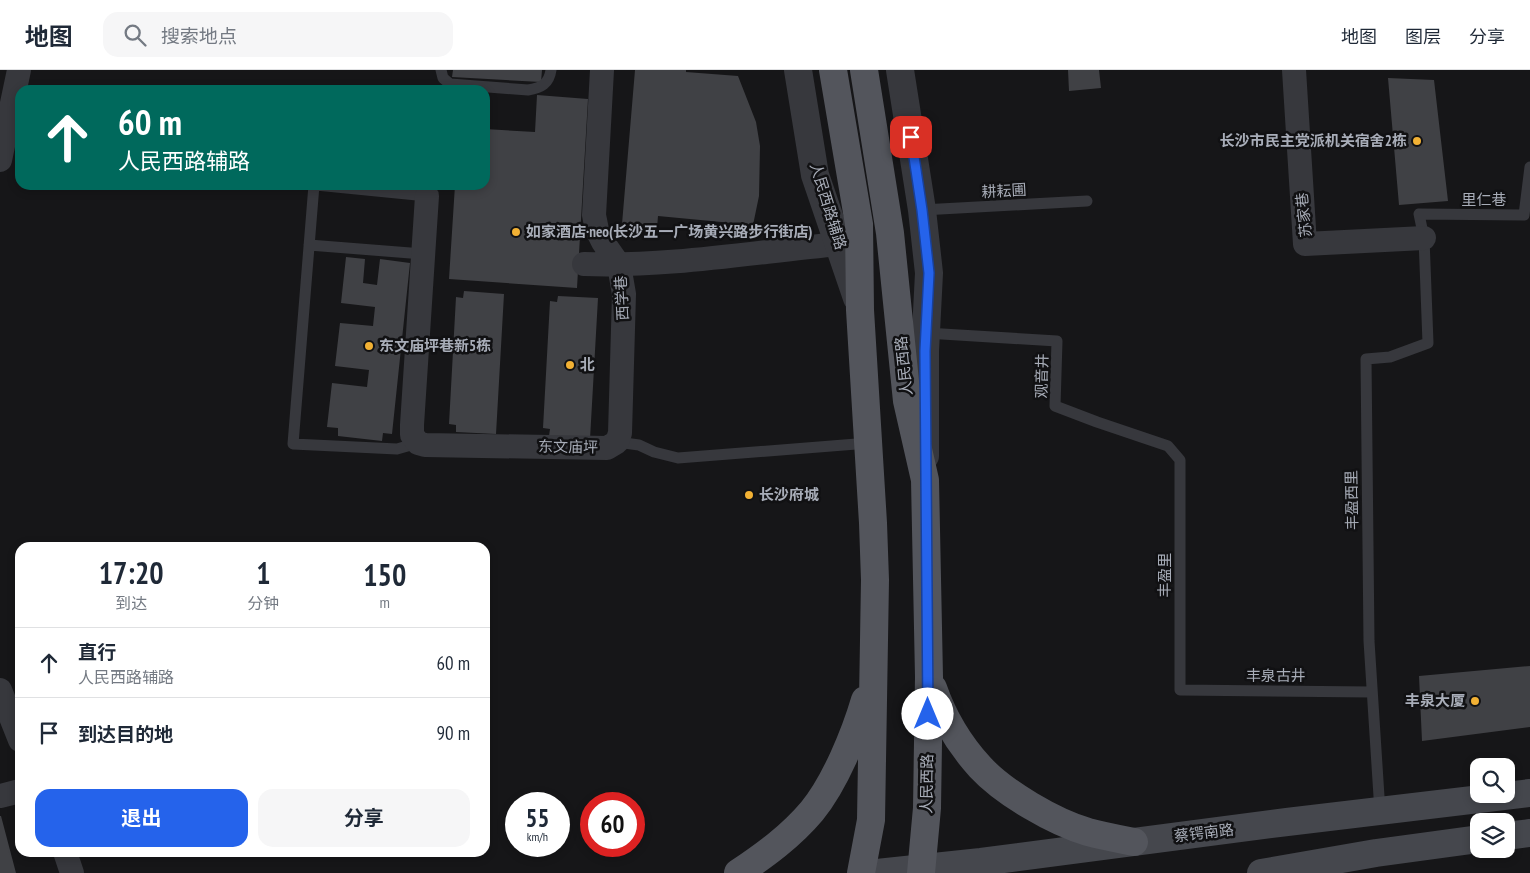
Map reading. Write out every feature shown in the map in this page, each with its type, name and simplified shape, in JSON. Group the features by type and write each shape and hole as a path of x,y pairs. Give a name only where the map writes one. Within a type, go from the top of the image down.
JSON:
{"main road":[{"path":"833,70 859,224 860,310 870,443 875,580 871,820 861,873"},
{"name":"人民西路","path":"864,70 890,233 907,401 925,480 929,677 927,808 921,871"},
{"path":"738,873 779,843 813,810 846,751 860,717 874,670"},
{"path":"929,677 946,720 961,742 981,768 1006,789 1045,814 1088,832 1134,842"},
{"name":"蔡锷南路","path":"877,873 921,871 1134,842 1530,793"},
{"path":"1515,835 1530,833"},
{"path":"1261,873 1376,853 1470,840"}],"street":[{"path":"17,85 20,70"},
{"name":"西学巷","path":"602,70 594,216 597,230 603,242 619,265 624,294 620,433 617,442"},
{"name":"人民西路辅路","path":"798,70 815,175 853,283 860,310"},
{"path":"900,70 922,210 929,273 926,333 925,480"},
{"name":"苏家巷","path":"1294,70 1305,244 1424,238"},
{"path":"4,146 15,94"},
{"path":"418,443 412,435 412,425 427,196"},
{"path":"584,264 656,263 839,244"},
{"name":"东文庙坪","path":"418,443 425,445 607,448 617,442"},
{"path":"0,690 15,728"},
{"path":"0,796 15,792"},
{"path":"67,857 72,873"}],"lane":[{"path":"441,70 443,78 450,84 463,85"},
{"path":"490,87 528,90 539,88 547,82 551,70"},
{"name":"里仁巷","path":"1424,238 1420,214 1524,215 1530,167"},
{"path":"314,190 309,245 423,254"},
{"path":"366,190 427,196"},
{"name":"耕耘圃","path":"922,210 1087,201"},
{"name":"丰盈西里","path":"1380,812 1369,642 1366,358 1390,357 1428,343 1424,238"},
{"name":"东文庙坪","path":"309,245 293,444 397,449 418,443"},
{"name":"观音井","path":"926,333 1057,342 1055,406 1168,446 1180,460"},
{"name":"东文庙坪","path":"617,442 639,445 654,452 678,458 870,443"},
{"name":"丰盈里","path":"1180,460 1180,690"},
{"name":"丰泉古井","path":"1180,690 1371,692"}],"building":[{"path":"453,70 542,70 541,82 452,77"},
{"path":"635,70 686,70 686,72 738,76 756,122 760,146 759,196 753,225 658,216 657,228 622,224"},
{"path":"1068,70 1099,70 1101,88 1069,91"},
{"name":"长沙市民主党派机关宿舍2栋","path":"1388,78 1434,80 1448,201 1399,205"},
{"name":"如家酒店·neo(长沙五一广场黄兴路步行街店)","path":"537,95 588,99 577,288 449,279 455,190 490,190 490,129 535,132"},
{"name":"东文庙坪巷新5栋","path":"346,257 365,259 363,283 377,285 380,259 410,263 392,434 383,433 382,441 338,436 338,428 327,427 332,383 367,387 369,370 335,366 340,323 373,326 375,307 341,303"},
{"path":"464,291 504,294 496,434 456,432 456,425 449,424 456,297 463,298"},
{"name":"北","path":"558,296 598,298 590,439 549,436 550,429 543,428 550,301 557,302"},
{"name":"丰泉大厦","path":"1530,666 1530,727 1422,741 1419,676"},
{"path":"1,816 16,873 0,873"}],"place":[{"name":"长沙市民主党派机关宿舍2栋","path":"1417,141"},
{"name":"如家酒店·neo(长沙五一广场黄兴路步行街店)","path":"516,232"},
{"name":"东文庙坪巷新5栋","path":"369,346"},
{"name":"北","path":"570,365"},
{"name":"长沙府城","path":"749,495"},
{"name":"丰泉大厦","path":"1475,701"}],"route":[{"path":"911,137 929,273 925,351 928,714"}]}
